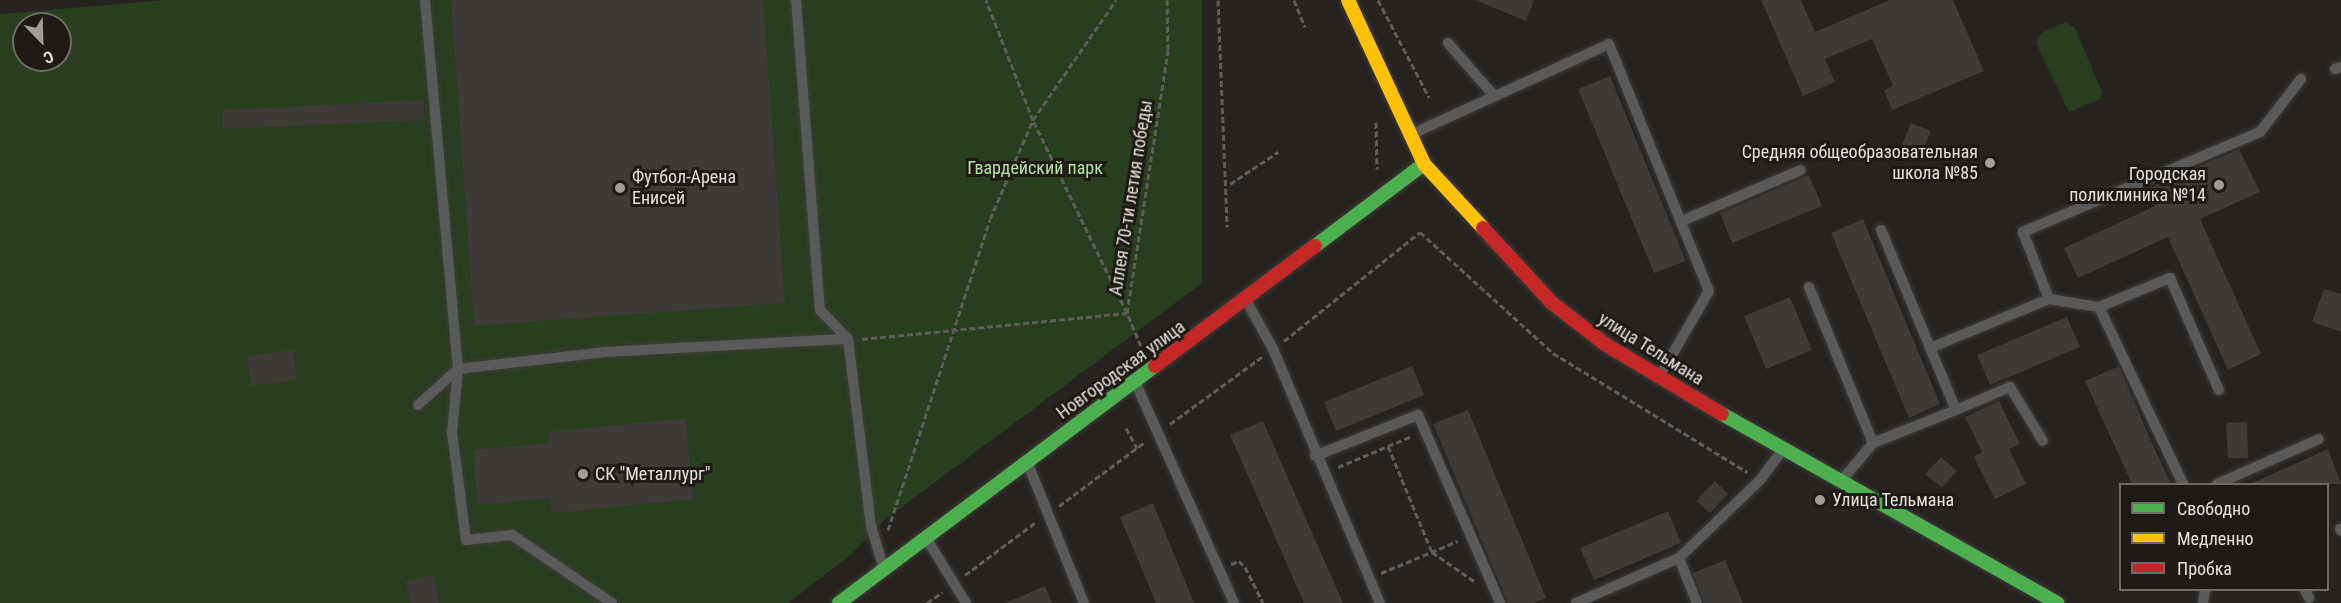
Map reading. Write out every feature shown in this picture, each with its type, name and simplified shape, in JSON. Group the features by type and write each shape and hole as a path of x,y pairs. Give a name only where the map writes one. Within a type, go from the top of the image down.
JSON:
{"main road":[{"name":"улица Тельмана","path":"1348,0 1408,135 1424,165 1552,303 1659,377 1840,483 2057,603"},
{"name":"Новгородская улица","path":"839,603 1424,165"}],"lane":[{"path":"425,0 458,369 452,432 466,540 512,535 612,603"},
{"path":"796,0 820,310 848,339 871,526 884,569"},
{"path":"1448,43 1494,96"},
{"path":"1408,135 1609,44 1709,291 1659,377"},
{"path":"2049,299 2023,232 2260,132 2301,79"},
{"path":"1682,221 1801,170"},
{"path":"1881,230 1956,410"},
{"path":"1930,348 2049,299 2099,308 2169,278 2219,390"},
{"path":"1809,287 1873,443"},
{"path":"1246,300 1273,349 1321,474 1380,603"},
{"path":"2099,308 2182,483"},
{"path":"418,405 458,369 605,352 848,339"},
{"path":"1135,382 1160,432 1234,603"},
{"path":"1840,483 1873,443 2010,387 2043,441"},
{"path":"1315,456 1418,414 1499,601"},
{"path":"2219,483 2319,439"},
{"path":"1576,603 1679,558 1760,480 1782,450"},
{"path":"1027,461 1084,603"},
{"path":"926,538 966,603"},
{"path":"1679,558 1697,603"}],"path":[{"path":"848,339 1127,313 1033,120 986,0"},
{"path":"886,535 952,328 1033,120 1116,0"},
{"name":"Аллея 70-ти летия победы","path":"1141,347 1127,313 1168,50 1167,0"},
{"path":"1218,0 1229,184 1227,227"},
{"path":"1294,0 1305,27"},
{"path":"1378,0 1429,97"},
{"path":"1376,122 1376,176"},
{"path":"1229,184 1278,152"},
{"path":"927,603 1273,349 1420,232 1552,353 1760,480"},
{"path":"1126,428 1137,448"},
{"path":"1321,474 1425,431"},
{"path":"1388,446 1432,552 1499,601"},
{"path":"1368,578 1470,537"},
{"path":"1218,570 1239,561 1263,603"}],"green space":[{"name":"Гвардейский парк","path":"166,0 1202,0 1202,283 882,522 851,555 788,603 0,603 0,14 12,13 12,72 72,72 72,12 24,12"},
{"path":"2066,22 2075,28 2102,92 2100,99 2069,112 2036,43 2041,33"}],"building":[{"name":"Футбол-Арена Енисей","path":"451,0 763,0 785,303 474,326"},
{"path":"1475,0 1534,0 1526,21"},
{"path":"1761,0 1801,0 1815,32 1890,0 1953,0 1984,71 1892,110 1884,90 1893,86 1872,39 1825,59 1835,82 1803,96"},
{"path":"1610,76 1686,261 1654,273 1578,89"},
{"path":"424,100 424,120 223,129 223,110"},
{"path":"1911,123 1931,131 1922,153 1902,145"},
{"path":"2239,149 2260,192 2200,219 2261,354 2228,370 2168,237 2078,278 2064,248 2155,206 2148,189"},
{"path":"1809,175 1822,206 1732,243 1720,213"},
{"path":"1863,219 1940,404 1909,418 1831,233"},
{"path":"2324,289 2341,294 2341,332 2312,322"},
{"path":"1790,297 1812,350 1766,369 1744,316"},
{"path":"2067,317 2080,347 1990,385 1977,355"},
{"path":"293,350 297,380 251,386 247,356"},
{"path":"1412,366 1424,395 1336,431 1324,402"},
{"path":"2119,366 2171,483 2132,483 2085,381"},
{"path":"1999,401 2020,444 2009,449 2026,484 1995,499 1974,457 1982,452 1965,417"},
{"path":"1468,410 1546,598 1534,603 1508,603 1433,424"},
{"name":"СК \"Металлург\"","path":"686,418 693,499 552,513 550,498 478,505 473,450 549,443 548,432"},
{"path":"1263,421 1343,603 1304,603 1230,435"},
{"path":"2247,422 2248,458 2228,458 2226,423"},
{"path":"2328,449 2341,484 2329,483 2252,483"},
{"path":"1941,457 1957,471 1942,488 1925,474"},
{"path":"1715,481 1728,494 1710,513 1696,501"},
{"path":"1153,503 1194,603 1156,603 1120,517"},
{"path":"1668,511 1681,543 1594,580 1580,548"},
{"path":"1725,560 1743,603 1704,603 1693,573"},
{"path":"434,575 439,603 410,603 406,581"},
{"path":"1045,586 1052,603 1006,603"}],"traffic: fast":[{"path":"1315,246 1424,164"},
{"path":"839,603 1155,366"},
{"path":"1722,414 2057,603"}],"traffic: slow":[{"path":"1348,0 1424,164 1483,228"}],"traffic: jam":[{"path":"1483,228 1552,303 1605,344 1722,414"},
{"path":"1155,366 1315,246"}],"place":[{"name":"Средняя общеобразовательная школа №85","path":"1990,163"},
{"name":"Городская поликлиника №14","path":"2219,185"},
{"name":"Футбол-Арена Енисей","path":"620,188"},
{"name":"СК \"Металлург\"","path":"583,474"},
{"name":"Улица Тельмана","path":"1820,500"}]}
